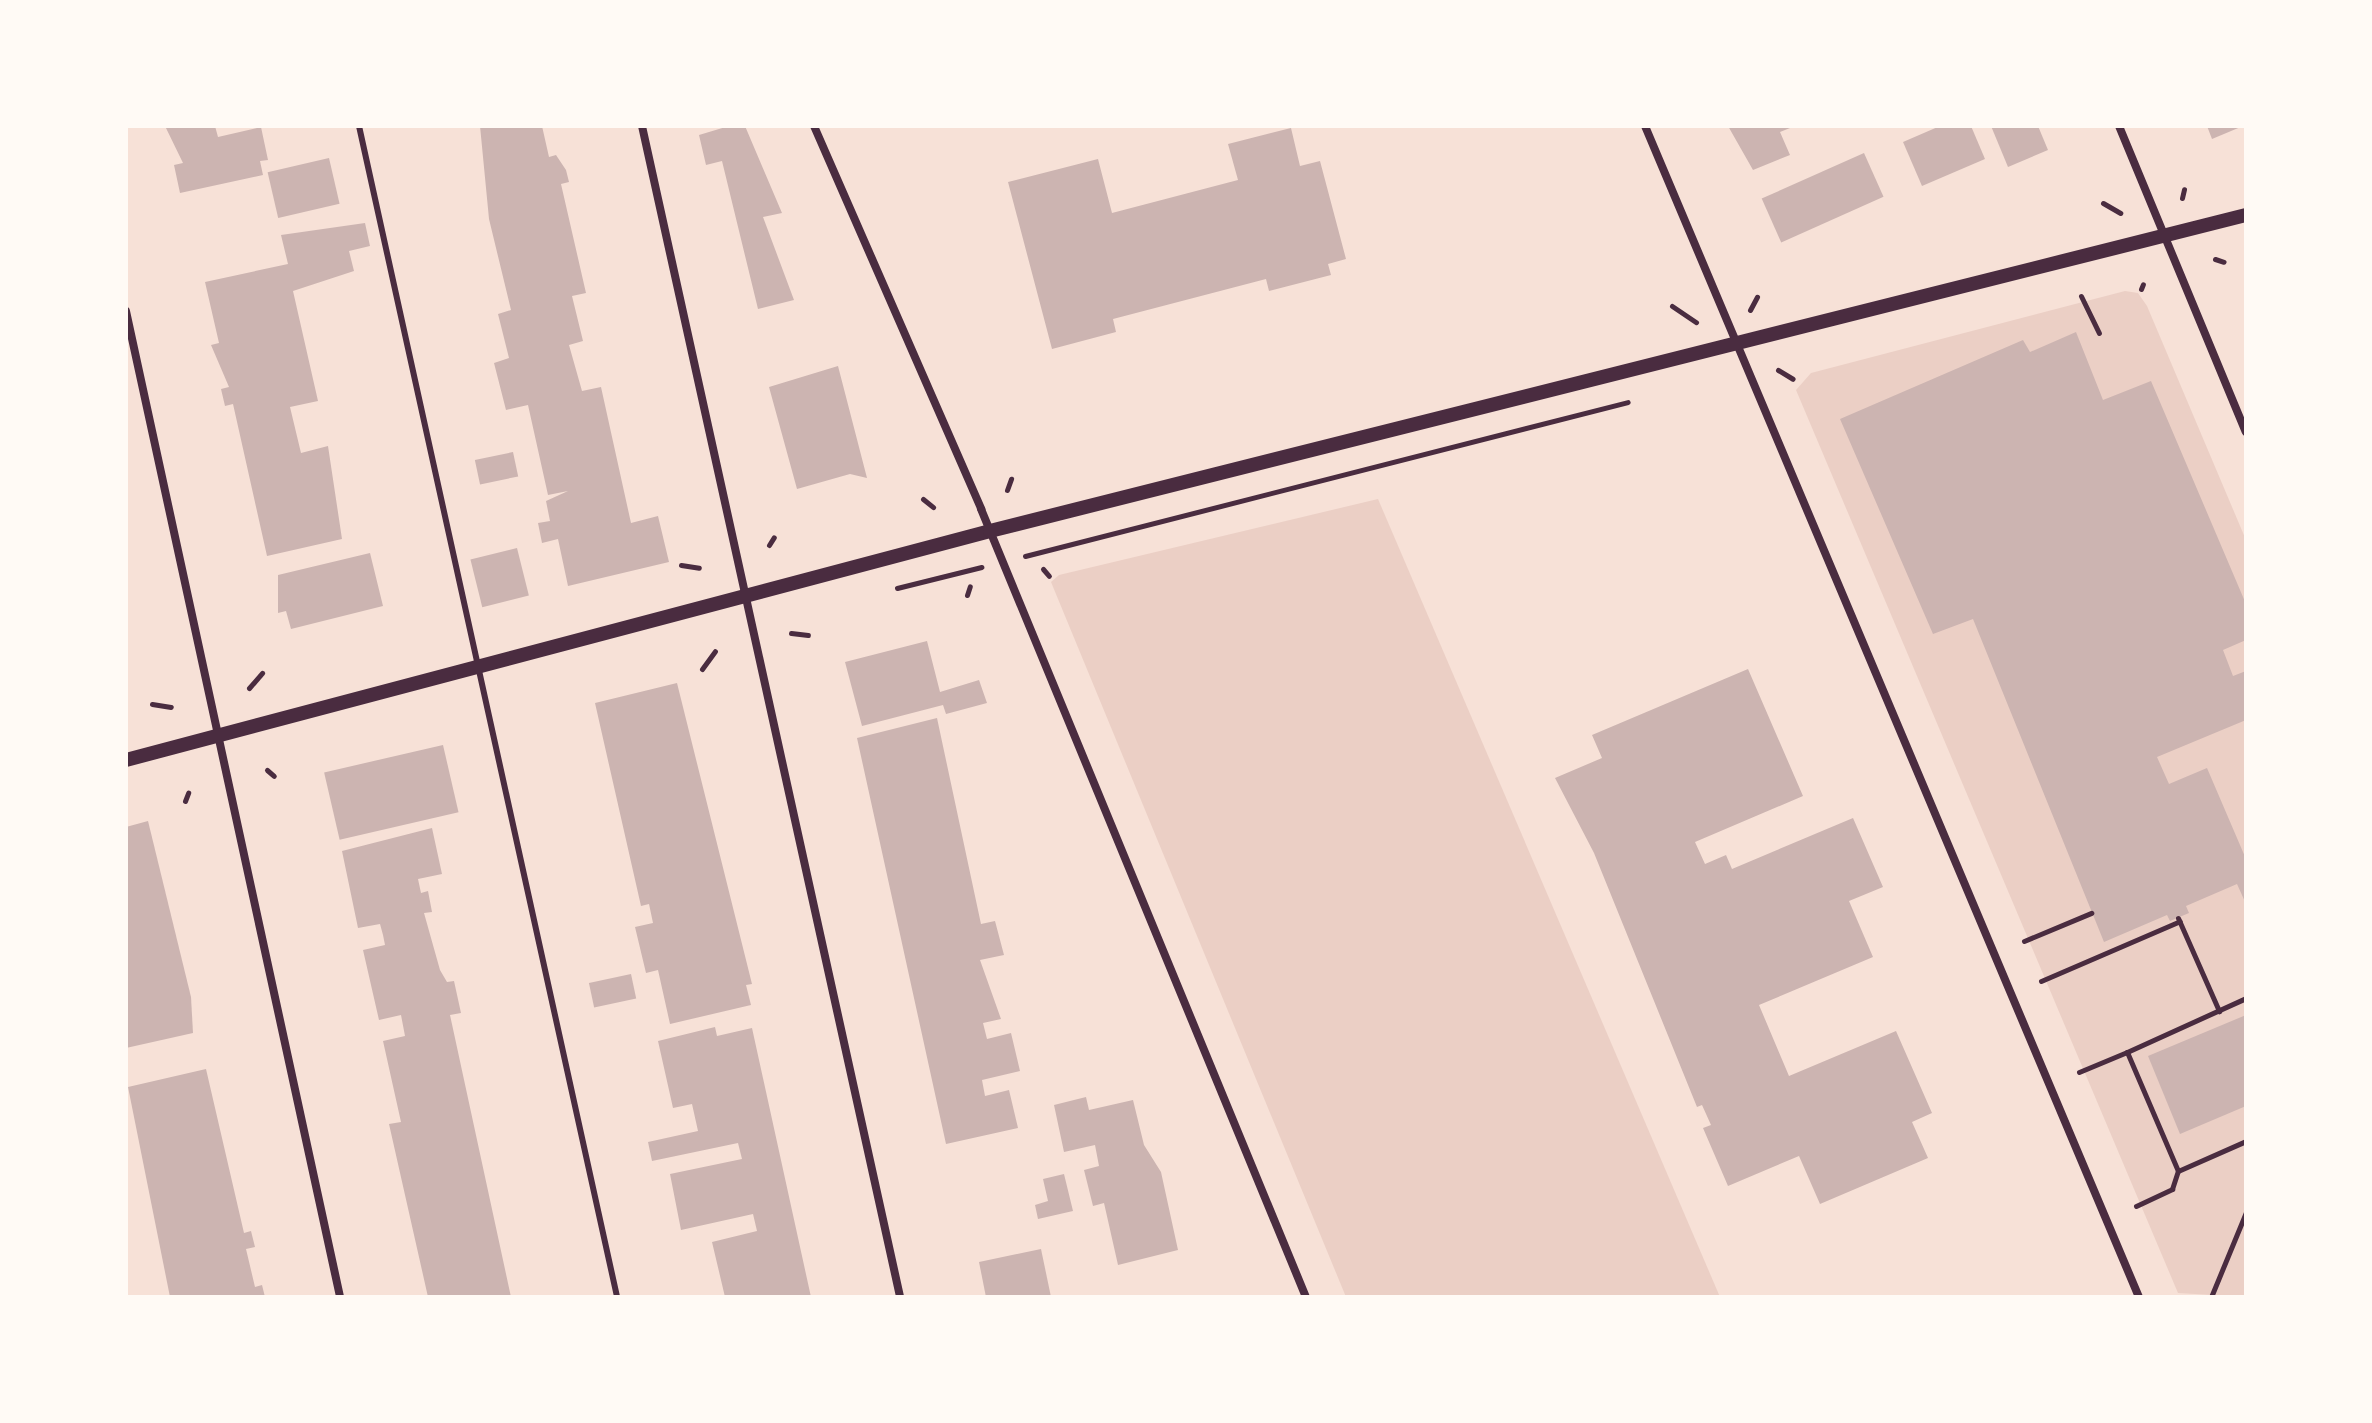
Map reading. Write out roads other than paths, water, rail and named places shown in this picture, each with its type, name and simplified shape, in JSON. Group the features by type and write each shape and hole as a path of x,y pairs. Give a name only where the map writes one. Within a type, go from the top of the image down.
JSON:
{"street":[{"path":"642,126 900,1297"},
{"path":"814,126 990,531 1306,1297"},
{"path":"1645,126 2139,1297"},
{"path":"2119,126 2246,432"},
{"path":"126,760 990,531 1738,347 2246,215"},
{"path":"126,311 340,1297"}],"lane":[{"path":"359,126 617,1297"}]}
